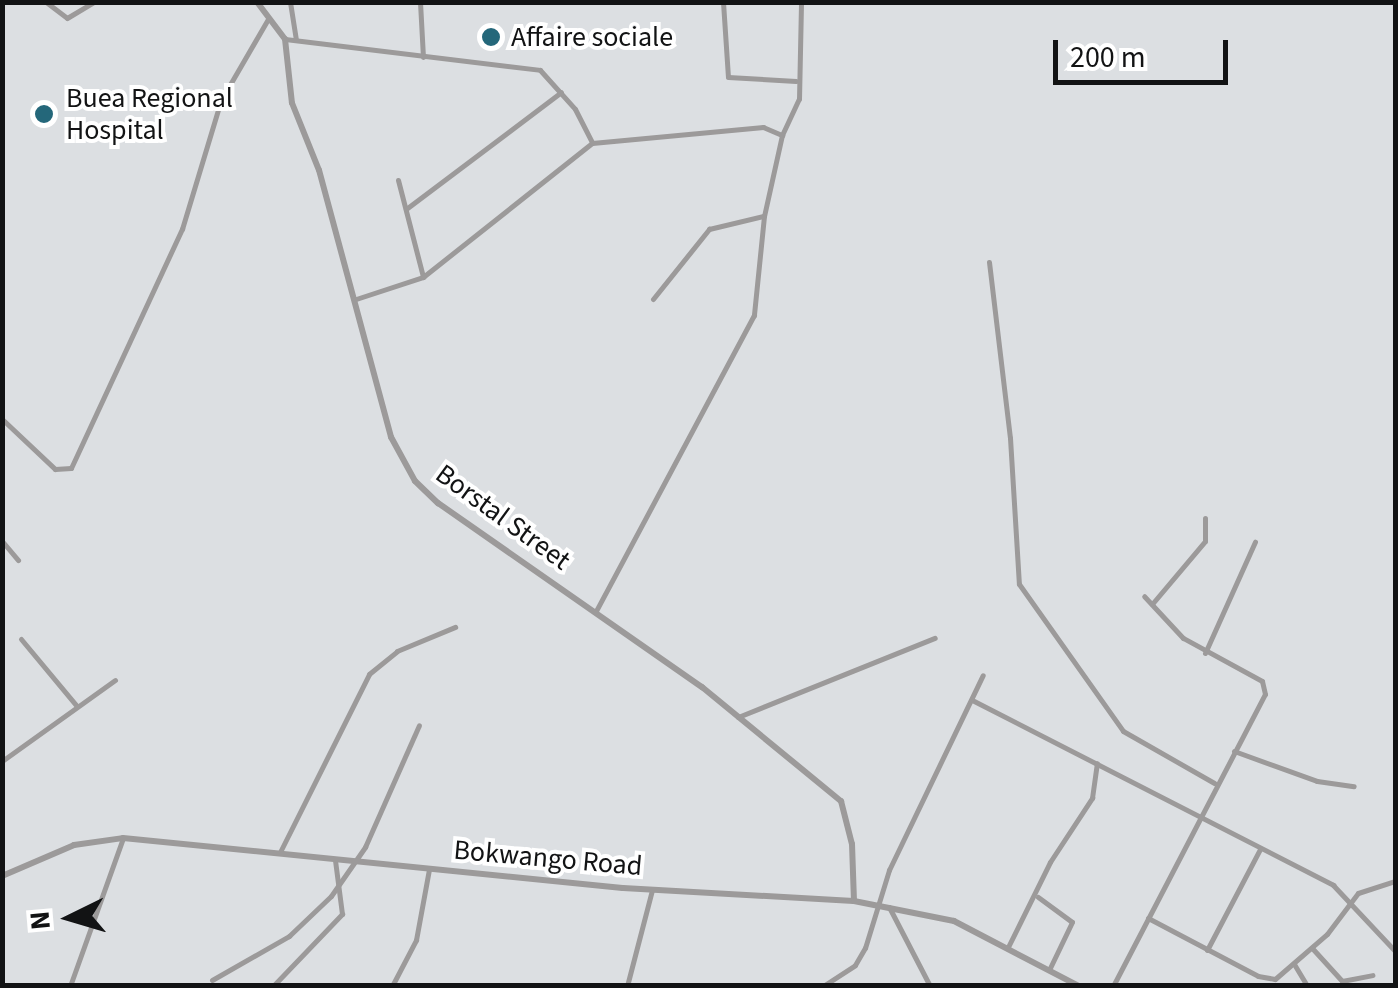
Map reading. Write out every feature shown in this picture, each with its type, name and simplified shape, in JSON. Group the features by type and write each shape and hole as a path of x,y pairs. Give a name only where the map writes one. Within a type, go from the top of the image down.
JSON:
{"street":[{"path":"46,2 66,18 94,2"},
{"name":"Borstal Street","path":"257,2 285,39 284,76 356,299 391,436 416,481 438,503 596,611 738,717 841,802 852,844 854,901"},
{"path":"290,2 296,39"},
{"path":"420,2 423,57"},
{"path":"723,2 728,78 796,81"},
{"path":"596,611 754,315 764,216 782,135 799,99 796,81 801,2"},
{"path":"2,419 56,469 71,468 182,229 221,100 270,15"},
{"path":"285,39 540,70 561,92 592,143"},
{"path":"406,209 561,92"},
{"path":"356,299 424,276 592,143 763,127 782,135"},
{"path":"398,180 424,276"},
{"path":"652,299 708,228 764,216"},
{"path":"989,262 1009,421 1019,584 1123,731 1214,783"},
{"path":"1152,604 1205,541 1205,518"},
{"path":"2,541 18,560"},
{"path":"1205,653 1255,542"},
{"path":"1113,986 1201,816 1214,783 1258,714 1264,686 1205,653 1144,596"},
{"path":"280,852 378,663 454,627"},
{"path":"738,717 934,638"},
{"path":"21,640 76,705"},
{"path":"823,986 855,965 874,928 878,904 983,674"},
{"path":"2,761 115,680"},
{"path":"972,700 1201,816 1352,900 1396,952"},
{"path":"212,980 289,936 342,880 355,862 419,725"},
{"path":"1234,751 1354,786"},
{"path":"1008,947 1038,897 1050,862 1092,798 1097,763"},
{"path":"70,986 123,838"},
{"name":"Bokwango Road","path":"2,876 74,845 123,838 652,890 887,904 954,921 1079,986"},
{"path":"1207,950 1260,849"},
{"path":"273,986 342,914 342,880 336,860"},
{"path":"392,986 416,940 429,870"},
{"path":"1148,918 1267,979 1312,948 1352,900 1396,882"},
{"path":"628,986 652,890"},
{"path":"1038,897 1072,922 1050,968"},
{"path":"887,904 931,984"},
{"path":"1312,948 1342,980 1372,975"},
{"path":"1294,964 1307,986"}],"place":[{"name":"Affaire sociale","path":"491,37"},
{"name":"Buea Regional Hospital","path":"44,114"}]}
